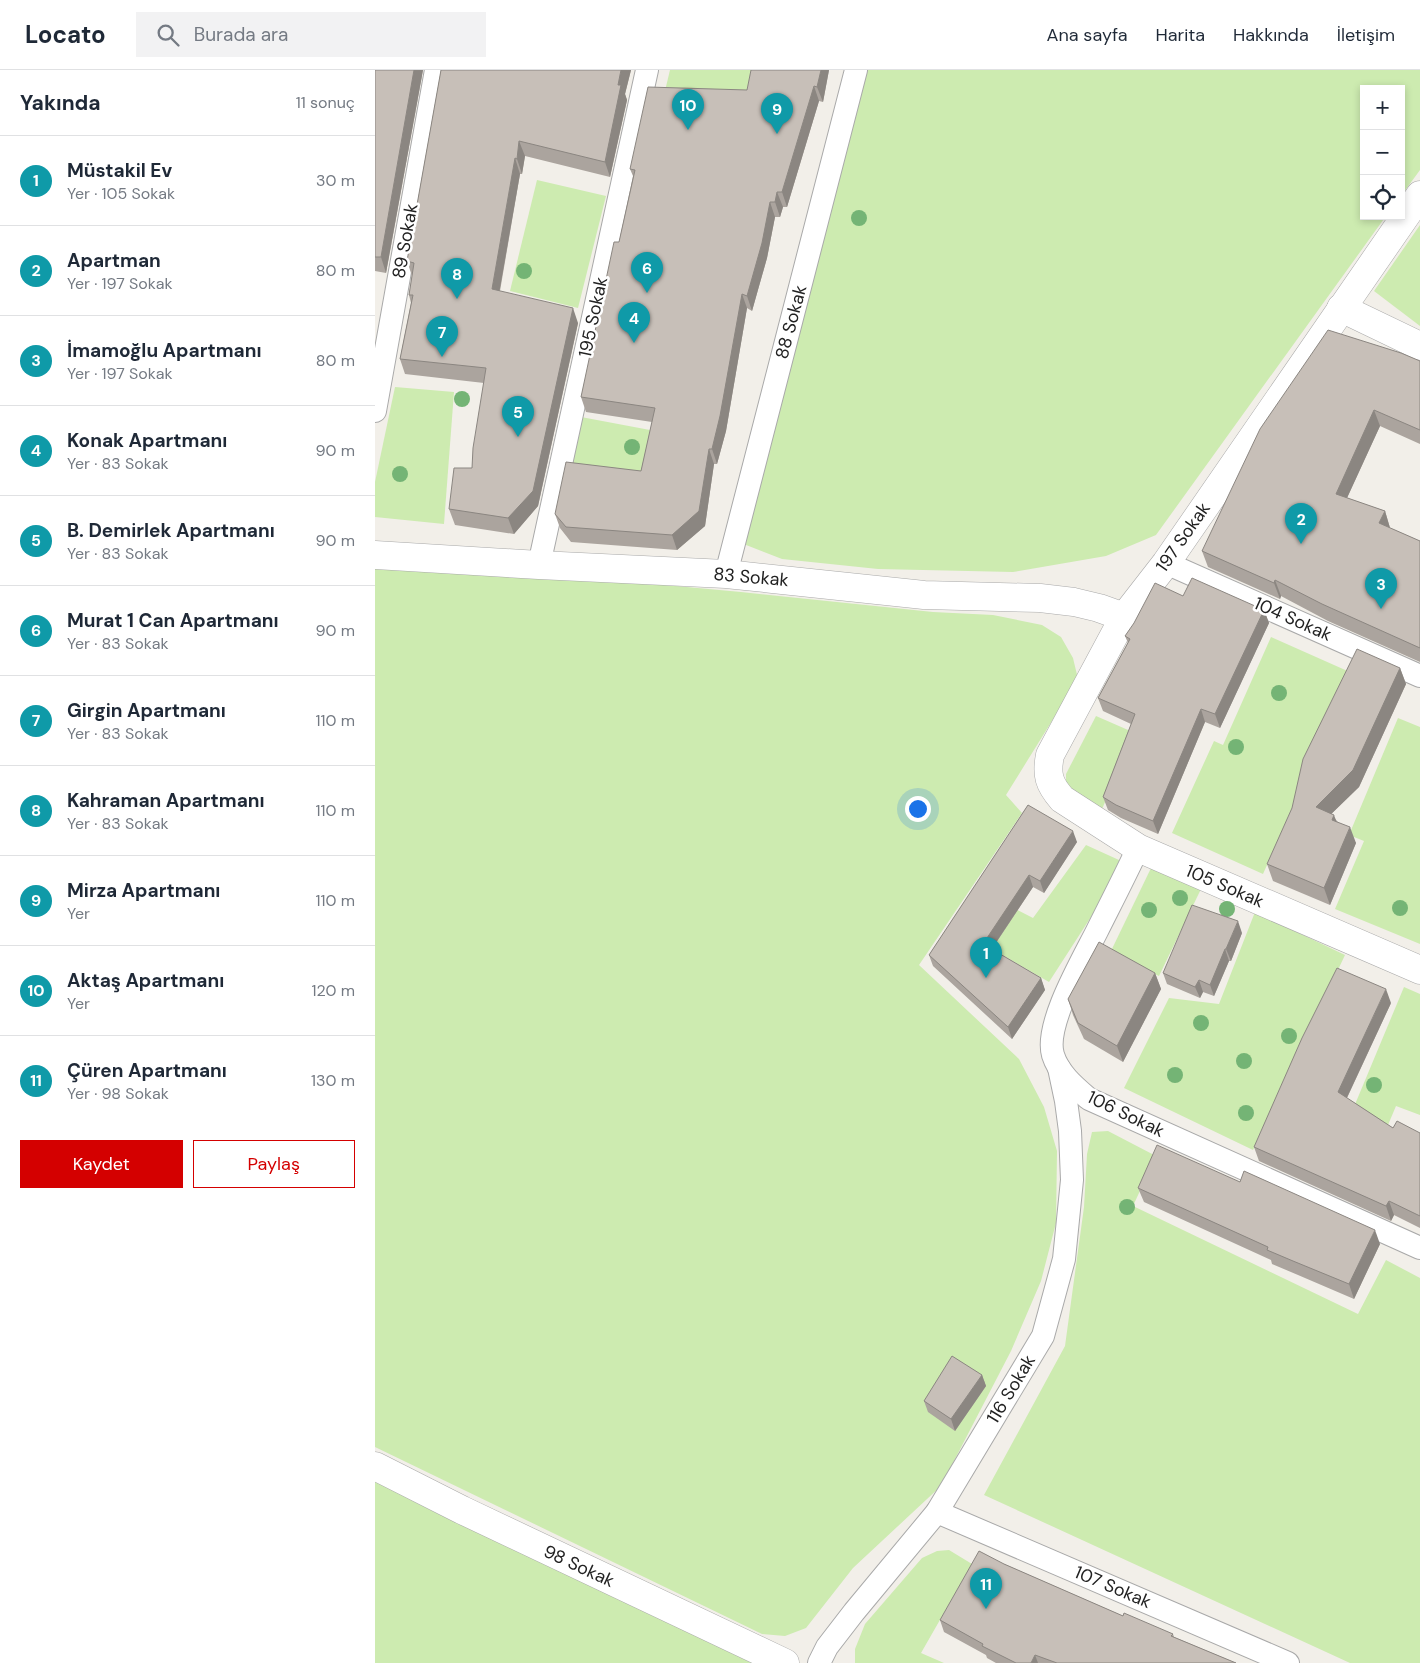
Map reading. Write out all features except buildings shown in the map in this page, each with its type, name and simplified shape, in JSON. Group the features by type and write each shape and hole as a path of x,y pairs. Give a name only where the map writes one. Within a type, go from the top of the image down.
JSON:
{"street":[{"name":"197 Sokak","path":"1049,777 1050,755 1124,618 1166,563 1420,195"},
{"path":"1341,308 1420,346"},
{"name":"83 Sokak","path":"375,555 726,574 924,595 1040,598 1074,602 1099,608 1124,618"},
{"name":"105 Sokak","path":"1049,777 1053,790 1062,799 1138,848 1420,970"},
{"name":"98 Sokak","path":"375,1466 462,1510 785,1663"}],"lane":[{"name":"89 Sokak","path":"375,411 436,70"},
{"name":"195 Sokak","path":"539,565 647,70"},
{"name":"88 Sokak","path":"726,574 857,70"},
{"name":"104 Sokak","path":"1166,563 1420,676"},
{"name":"106 Sokak","path":"1138,848 1060,1009 1052,1039 1053,1054 1059,1068 1089,1099 1420,1248"},
{"name":"116 Sokak","path":"819,1663 827,1647 854,1612 937,1512 1043,1336 1064,1259 1072,1180 1070,1131 1059,1068"},
{"name":"107 Sokak","path":"937,1512 1288,1663"}],"green space":[{"path":"670,70 753,70 746,98 664,95"},
{"path":"866,70 1420,70 1420,170 1405,191 1405,85 1360,85 1360,220 1383,220 1156,535 1106,556 1013,572 878,569 782,559 741,543"},
{"path":"537,180 606,196 578,308 510,291"},
{"path":"1420,225 1420,326 1374,291"},
{"path":"395,387 454,392 444,524 375,517 375,482"},
{"path":"581,417 650,430 641,480 572,468"},
{"path":"375,562 567,576 933,612 993,615 1042,625 1061,637 1073,658 1078,679 1006,795 1022,813 919,965 1019,1059 1044,1107 1057,1151 1056,1223 1041,1281 1011,1351 941,1486 853,1568 806,1628 785,1636 762,1634 375,1447"},
{"path":"1271,637 1352,673 1263,874 1172,833 1214,741 1223,745"},
{"path":"1096,716 1135,733 1102,809 1066,792 1066,774"},
{"path":"1398,718 1420,727 1420,944 1335,909 1364,841 1349,835"},
{"path":"1086,845 1119,860 1120,872 1049,982 952,926 979,890 1033,918"},
{"path":"1152,866 1201,889 1159,976 1110,953"},
{"path":"1255,912 1345,955 1253,1150 1124,1088 1169,998 1219,1004"},
{"path":"1404,987 1420,994 1420,1115 1396,1106 1358,1196 1323,1181"},
{"path":"1108,1131 1156,1156 1133,1206 1358,1314 1386,1260 1420,1278 1420,1663 1350,1663 984,1495 1065,1346 1084,1207 1087,1154 1092,1132"},
{"path":"375,1478 758,1663 375,1663"},
{"path":"949,1550 972,1564 921,1653 944,1663 855,1663 855,1649 865,1624 922,1558 937,1551"}],"place":[{"name":"Aktaş Apartmanı","path":"688,130"},
{"name":"Mirza Apartmanı","path":"777,134"},
{"name":"Murat 1 Can Apartmanı","path":"647,293"},
{"name":"Kahraman Apartmanı","path":"457,299"},
{"name":"Konak Apartmanı","path":"634,343"},
{"name":"Girgin Apartmanı","path":"442,357"},
{"name":"B. Demirlek Apartmanı","path":"518,437"},
{"name":"Apartman","path":"1301,544"},
{"name":"İmamoğlu Apartmanı","path":"1381,609"},
{"name":"Müstakil Ev","path":"986,978"},
{"name":"Çüren Apartmanı","path":"986,1609"}]}
